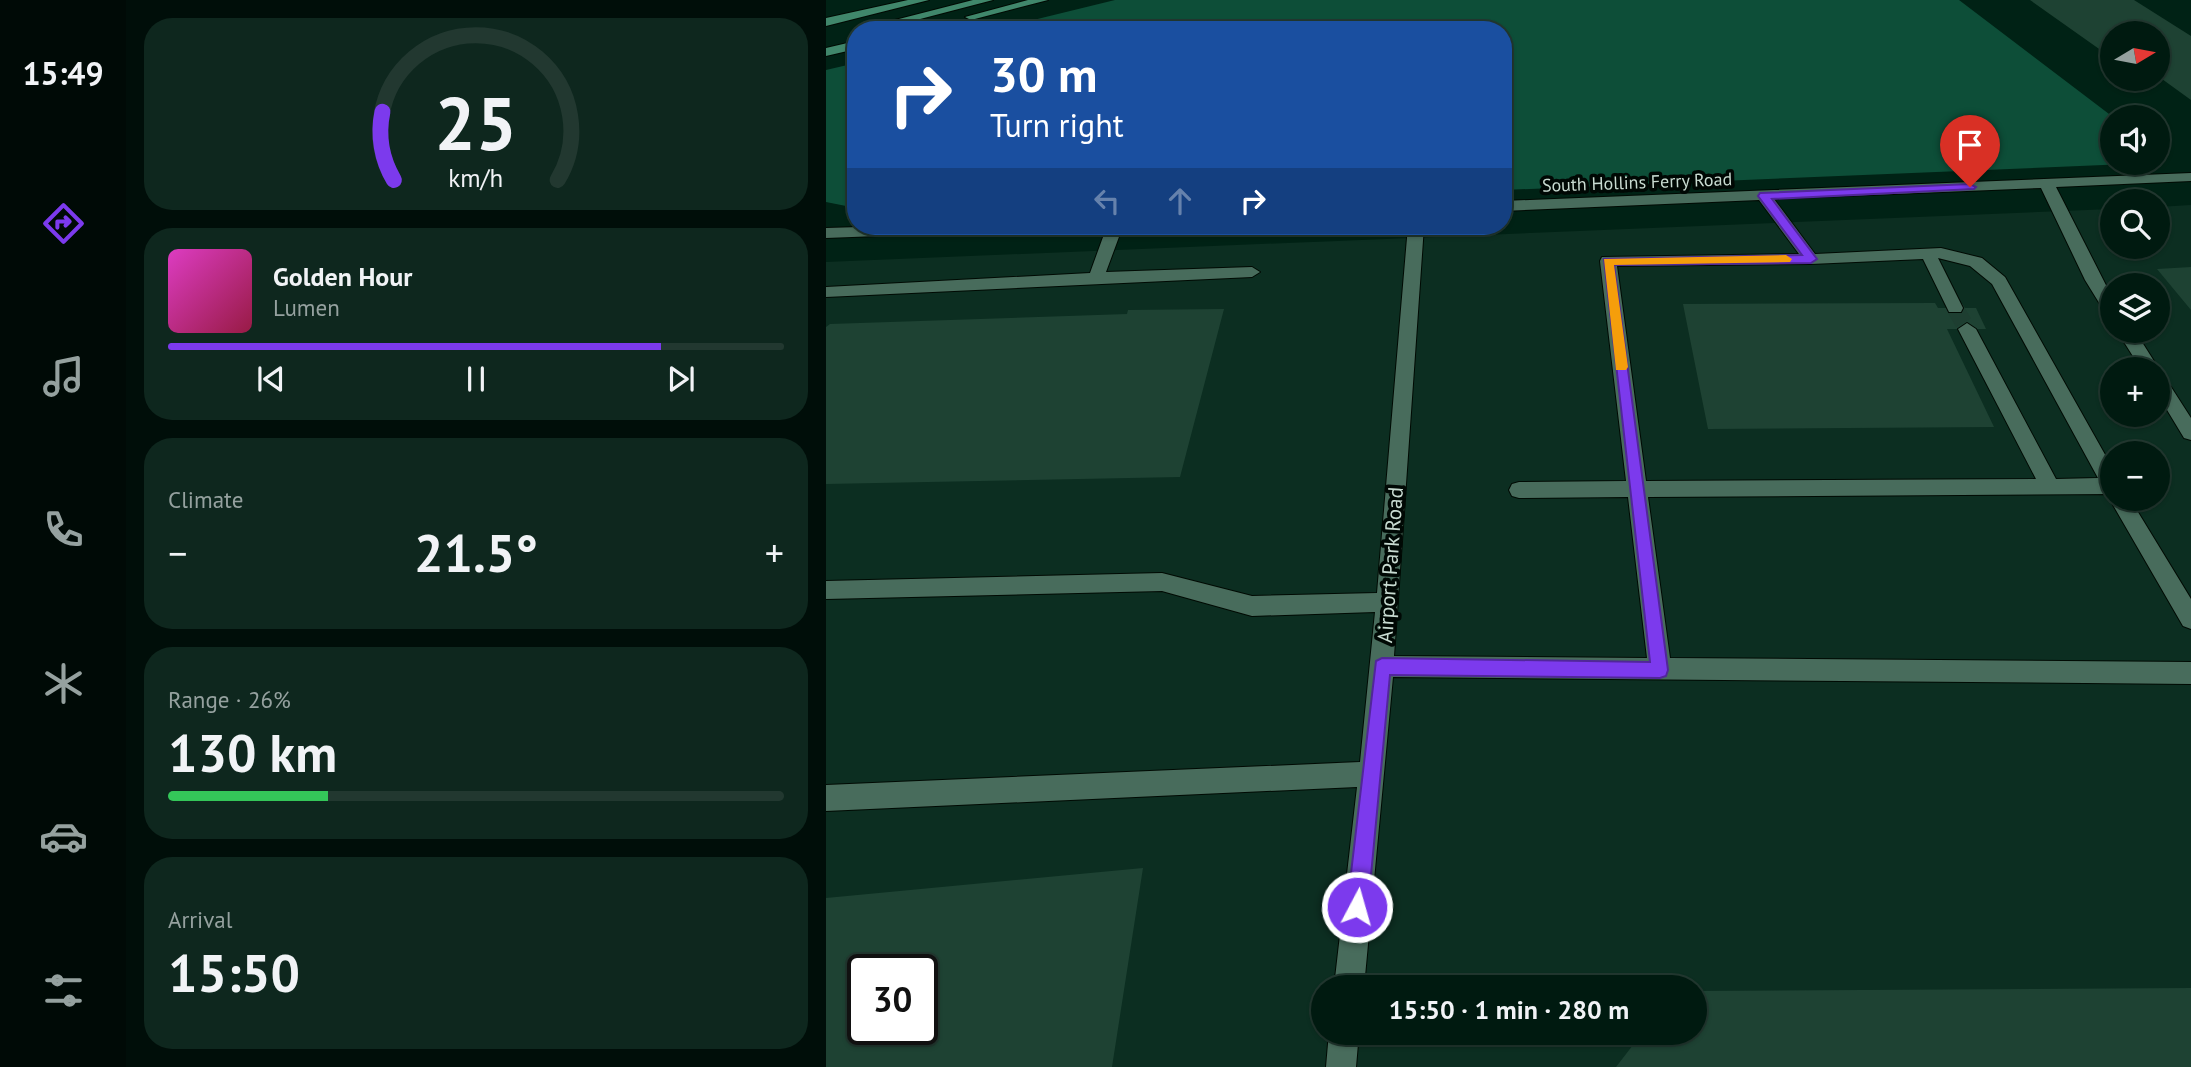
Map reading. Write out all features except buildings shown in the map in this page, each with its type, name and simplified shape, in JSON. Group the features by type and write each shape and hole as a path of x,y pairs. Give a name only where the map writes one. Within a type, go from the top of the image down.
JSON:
{"main road":[{"path":"826,22 923,0"},
{"path":"900,21 987,0"},
{"path":"955,21 1042,0"},
{"path":"826,52 847,46"}],"street":[{"name":"South Hollins Ferry Road","path":"1512,206 2191,177"},
{"path":"2047,184 2100,291"},
{"path":"1764,196 1811,259"},
{"path":"826,233 847,232"},
{"path":"1096,278 1112,235"},
{"name":"Airport Park Road","path":"1350,975 1388,602 1415,235"},
{"path":"1928,253 1955,308"},
{"path":"1660,670 1608,261 1811,259 1941,253 1976,261 1999,281 2100,464"},
{"path":"826,292 1252,272"},
{"path":"1966,329 2050,487"},
{"path":"2170,400 2191,433"},
{"path":"1519,490 2100,486"},
{"path":"2127,511 2191,619"},
{"path":"826,590 1162,582 1252,606 1388,602"},
{"path":"1382,666 2191,673"},
{"path":"826,798 1371,774"},
{"path":"1340,1067 1343,1045"}],"shaded area":[{"path":"1115,0 1959,0 2100,107 2100,165 1512,190 1512,21 1030,21"},
{"path":"847,65 847,206 826,202 826,70"},
{"path":"2191,205 2191,1067 826,1067 826,262 2100,209 2100,259 2170,259 2170,206"}],"tunnel":[{"path":"1955,308 1967,329"}],"slow traffic":[{"path":"1621,367 1608,261 1786,259"}],"route":[{"path":"1357,907 1382,666 1660,670 1608,261 1811,259 1764,196 1970,187"}]}
